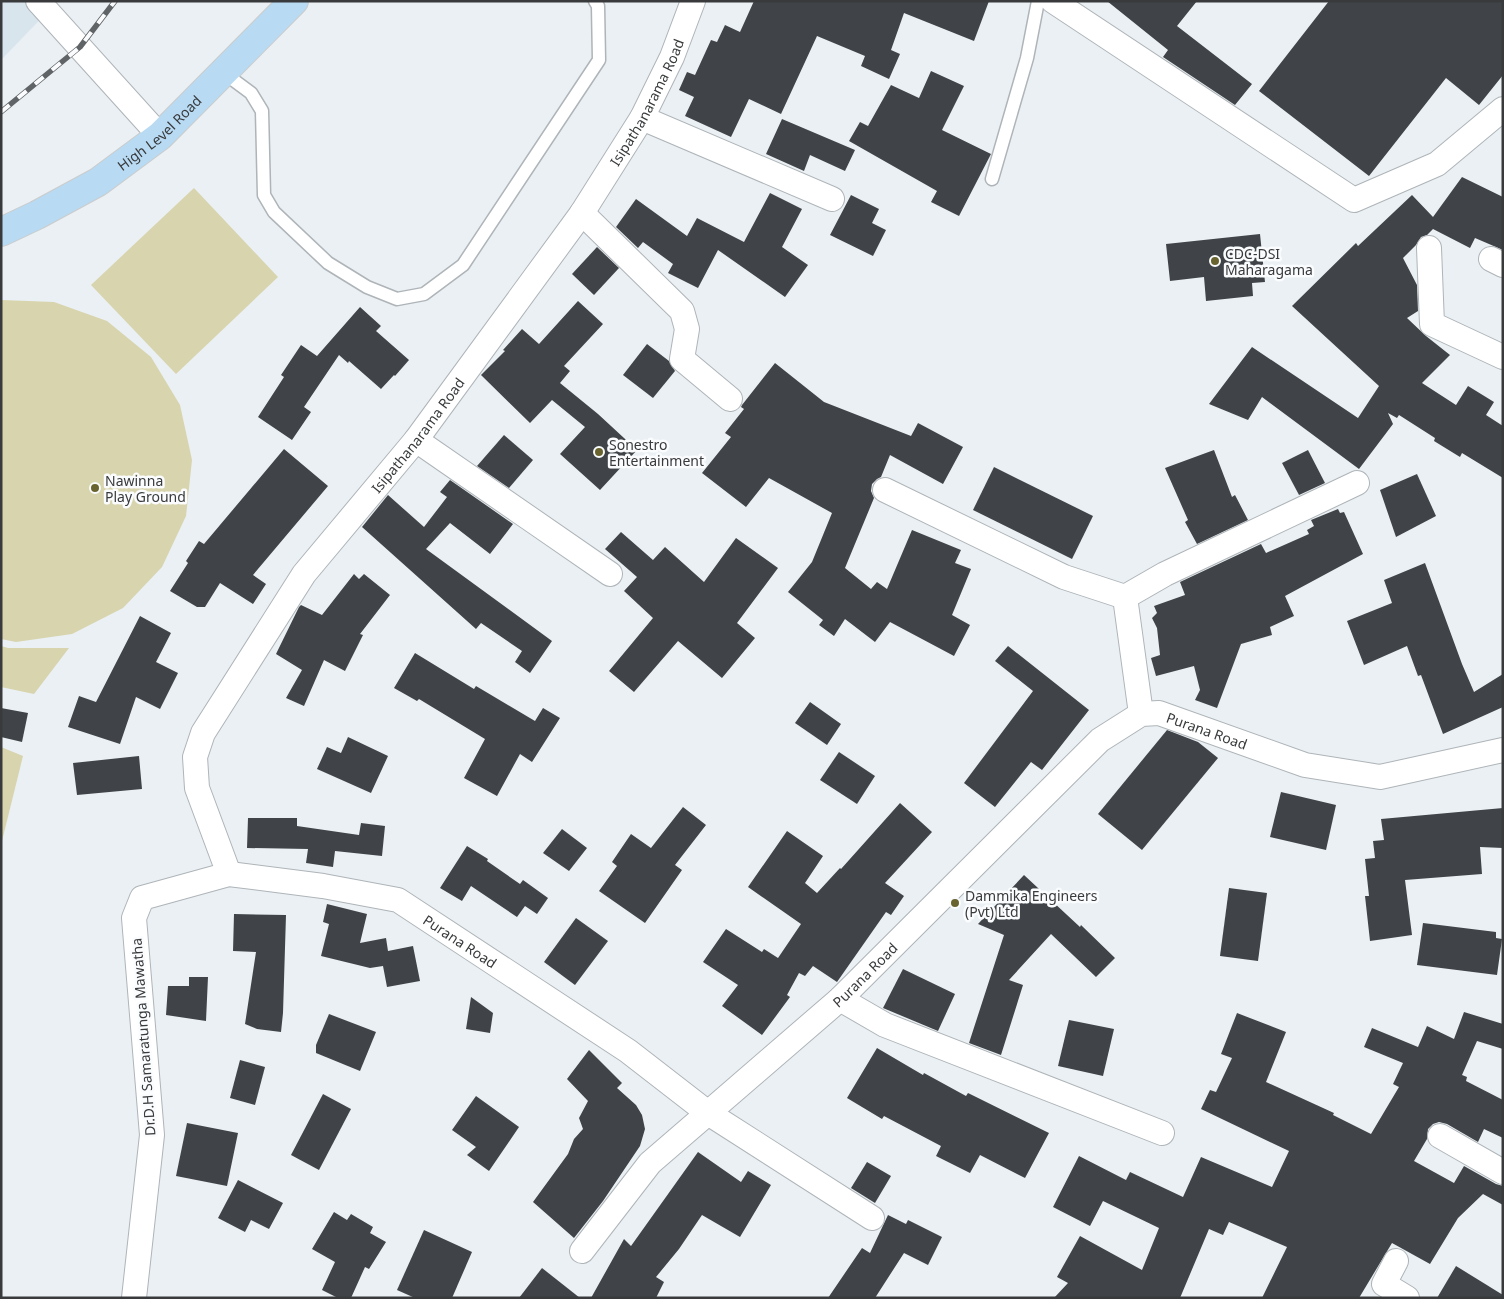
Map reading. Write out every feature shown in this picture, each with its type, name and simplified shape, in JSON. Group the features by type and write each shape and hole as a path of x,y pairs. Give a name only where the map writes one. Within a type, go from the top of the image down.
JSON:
{"highway":[{"name":"High Level Road","path":"1,232 98,182 160,136 294,1"}],"street":[{"path":"38,1 160,136"},
{"name":"Isipathanarama Road","path":"229,874 197,788 195,757 203,733 304,574 416,440 582,213 642,118 672,56 693,1"},
{"path":"1053,1 1354,200 1437,164 1503,109"},
{"path":"642,118 832,199"},
{"path":"582,213 682,311 687,329 682,360 730,399"},
{"path":"1429,248 1432,324 1503,357"},
{"path":"416,440 610,574"},
{"path":"885,490 1064,577 1125,597 1165,574 1357,483"},
{"path":"1125,597 1141,714"},
{"name":"Purana Road","path":"229,874 323,886 398,900 628,1050 708,1113 840,998 1100,740 1141,714 1159,713 1305,765 1380,777 1503,750"},
{"name":"Dr.D.H Samaratunga Mawatha","path":"134,1298 152,1135 134,918 142,898 229,874"},
{"path":"840,998 885,1026 1162,1133"},
{"path":"582,1251 650,1163 708,1113 872,1218"},
{"path":"1440,1136 1503,1172"},
{"path":"1396,1261 1384,1284 1407,1298"}],"lane":[{"path":"224,73 251,93 262,111 264,195 274,212 328,264 366,288 397,299 424,294 463,266 599,60 598,6 595,1"},
{"path":"992,179 1027,58 1038,1"}],"shaded area":[{"path":"1,1 58,1 1,60"},
{"path":"194,188 278,277 176,374 91,285"},
{"name":"Nawinna Play Ground","path":"1,300 54,302 107,321 151,357 180,405 192,460 186,516 162,567 123,608 72,634 16,642 1,639"},
{"path":"1,646 8,648 69,648 34,694 1,687"},
{"path":"1,747 23,756 1,845"}],"building":[{"path":"754,1 989,1 974,41 904,13 891,50 900,54 889,79 861,66 865,56 817,36 781,114 749,99 731,137 685,116 694,97 679,90 687,72 695,75 711,40 717,42 725,25 740,32"},
{"path":"1107,1 1197,1 1177,26 1252,84 1235,105 1163,57 1168,50"},
{"path":"1329,1 1503,1 1503,75 1479,105 1446,78 1369,176 1259,91"},
{"path":"931,71 964,86 942,130 991,154 959,216 931,202 937,191 849,141 860,122 868,126 891,85 919,98"},
{"path":"782,119 855,150 845,171 810,155 804,171 766,154"},
{"path":"1462,177 1503,197 1503,250 1475,238 1470,248 1433,229 1427,235 1421,237 1403,258 1417,285 1418,311 1407,318 1450,355 1422,383 1456,405 1468,386 1494,402 1486,415 1503,426 1503,478 1462,453 1460,457 1434,441 1435,438 1399,415 1397,418 1388,413 1393,424 1359,469 1262,397 1248,420 1209,404 1252,347 1358,418 1379,386 1292,306 1356,243 1358,246 1412,195 1433,217"},
{"path":"770,193 802,209 782,247 808,265 785,297 718,250 698,288 668,273 673,264 643,242 638,248 616,227 636,199 687,236 697,218 744,242"},
{"path":"851,195 879,209 872,223 886,230 873,256 830,235"},
{"name":"CDC-DSI Maharagama","path":"1260,234 1265,282 1252,283 1253,296 1206,301 1204,277 1170,281 1166,244"},
{"path":"597,247 619,268 594,295 572,274"},
{"path":"578,301 603,324 564,366 570,371 560,383 598,414 637,450 600,490 560,454 585,427 552,400 530,423 481,375 505,351 503,350 522,329 539,344"},
{"path":"360,307 381,326 376,331 409,360 395,376 381,389 349,361 348,363 339,355 304,407 311,412 292,440 258,417 284,377 281,375 301,345 317,356"},
{"path":"647,344 669,361 675,371 653,398 623,375"},
{"path":"775,363 824,402 911,436 918,423 963,447 943,484 890,455 881,477 872,484 871,491 874,498 845,568 871,589 877,582 887,589 912,530 961,550 955,563 971,569 952,615 970,625 954,656 890,622 875,642 845,619 834,636 819,625 823,620 788,592 812,562 832,513 769,478 746,507 702,473 731,437 725,433 744,409 741,407 742,405"},
{"path":"504,435 533,460 509,488 477,466"},
{"path":"284,449 328,486 253,575 266,584 253,604 220,583 205,607 197,607 170,591 188,563 186,561 199,541 204,544"},
{"path":"1214,450 1232,497 1235,495 1248,520 1197,544 1185,522 1188,520 1165,468"},
{"path":"1308,450 1325,483 1299,495 1282,463"},
{"path":"994,467 1093,516 1072,559 973,510"},
{"path":"1417,474 1436,516 1396,537 1380,490"},
{"path":"450,480 513,524 490,554 450,523 426,549 552,641 530,673 515,662 522,651 481,623 476,629 362,527 388,495 424,527 447,497 440,492"},
{"path":"1338,509 1340,513 1344,512 1363,554 1285,596 1294,616 1270,627 1272,635 1241,644 1217,708 1195,700 1200,690 1194,666 1156,676 1151,658 1160,655 1157,628 1152,618 1157,613 1154,606 1185,595 1180,582 1261,544 1266,553 1309,534 1307,530 1314,526 1311,520"},
{"path":"621,532 653,560 665,547 704,582 736,538 778,568 737,623 755,638 722,678 678,641 634,692 609,671 653,618 624,591 637,577 605,549"},
{"path":"1425,563 1474,692 1503,674 1503,707 1443,734 1421,675 1418,676 1407,646 1364,665 1347,621 1392,603 1384,580"},
{"path":"354,574 359,579 364,574 390,595 360,634 363,635 345,671 324,660 304,706 286,698 302,670 276,654 299,607 301,605 322,615"},
{"path":"140,616 171,633 156,662 178,673 160,709 136,697 120,744 68,727 79,696 96,702"},
{"path":"1008,646 1089,710 1042,770 1031,762 995,807 964,783 1033,691 995,661"},
{"path":"415,653 474,689 476,686 535,721 543,708 560,718 532,762 520,754 497,796 464,778 485,739 419,699 417,701 394,688"},
{"path":"810,702 841,724 827,745 795,723"},
{"path":"1,708 28,713 22,742 1,737"},
{"path":"1167,730 1198,742 1218,758 1142,850 1098,814"},
{"path":"348,737 388,756 371,793 317,769 327,747 341,753"},
{"path":"839,752 875,776 857,804 820,780"},
{"path":"139,756 142,789 77,795 73,763"},
{"path":"1281,792 1336,805 1326,850 1270,837"},
{"path":"900,803 932,832 885,883 904,896 891,915 886,912 837,982 813,966 805,976 799,973 787,995 790,997 762,1035 722,1006 738,985 703,962 726,929 762,952 764,949 778,958 801,924 748,887 787,831 823,856 805,883 817,893"},
{"path":"683,807 706,825 675,865 682,870 645,923 599,891 617,866 612,862 631,834 651,848"},
{"path":"1503,808 1503,848 1480,847 1482,874 1405,880 1412,935 1370,941 1365,896 1369,896 1365,859 1375,858 1373,841 1384,840 1381,819"},
{"path":"248,818 297,818 297,826 359,835 361,823 385,826 382,856 335,851 333,867 306,863 308,849 247,848"},
{"path":"562,829 587,848 569,871 543,853"},
{"path":"467,846 488,859 487,861 520,884 523,880 548,898 537,914 525,906 517,917 471,886 462,901 440,888"},
{"path":"1024,875 1115,958 1096,977 1051,934 1009,980 1023,985 1001,1055 969,1043 1004,935 978,924"},
{"path":"1229,888 1267,893 1258,961 1220,956"},
{"path":"327,904 367,914 360,943 386,938 388,951 413,946 420,981 387,987 383,966 370,968 321,956 329,924 323,922"},
{"path":"234,914 286,915 281,1032 257,1029 245,1024 256,952 233,951"},
{"path":"576,918 608,941 575,985 544,962"},
{"path":"1423,923 1496,932 1496,938 1502,939 1497,975 1417,965"},
{"path":"903,969 955,994 938,1031 883,1008"},
{"path":"189,977 208,977 206,1021 166,1015 168,986 189,986"},
{"path":"471,997 493,1013 490,1033 466,1029"},
{"path":"1464,1012 1503,1024 1503,1049 1477,1041 1462,1075 1467,1077 1466,1081 1503,1100 1503,1138 1484,1129 1478,1142 1447,1124 1439,1122 1433,1124 1428,1129 1427,1139 1414,1161 1454,1183 1464,1166 1503,1186 1503,1205 1483,1194 1458,1218 1430,1264 1392,1243 1359,1298 1262,1298 1287,1247 1229,1222 1223,1235 1209,1229 1180,1298 1054,1298 1068,1283 1057,1277 1080,1236 1142,1270 1159,1228 1103,1201 1090,1226 1053,1207 1079,1156 1126,1180 1130,1172 1183,1197 1201,1157 1272,1187 1289,1151 1201,1109 1210,1090 1216,1092 1232,1058 1221,1054 1237,1013 1286,1032 1266,1082 1334,1113 1333,1115 1371,1134 1399,1087 1393,1084 1403,1063 1364,1047 1372,1028 1418,1047 1427,1026 1454,1039"},
{"path":"329,1014 376,1032 360,1071 316,1053 316,1045"},
{"path":"1069,1020 1114,1029 1103,1076 1058,1066"},
{"path":"877,1048 923,1075 924,1073 966,1096 968,1093 1049,1133 1025,1178 980,1155 970,1173 936,1156 941,1146 884,1116 882,1119 847,1098"},
{"path":"589,1050 622,1083 617,1088 636,1105 642,1115 645,1129 640,1146 603,1201 574,1238 533,1202 568,1154 574,1139 583,1129 579,1118 588,1101 567,1079"},
{"path":"240,1060 265,1067 255,1105 230,1098"},
{"path":"323,1094 351,1109 319,1170 291,1155"},
{"path":"476,1096 519,1127 489,1171 467,1155 476,1147 452,1130"},
{"path":"187,1123 238,1133 227,1186 176,1176"},
{"path":"698,1152 741,1182 748,1171 771,1185 740,1237 702,1215 679,1249 656,1277 664,1282 656,1298 591,1298 624,1239 631,1246"},
{"path":"867,1162 891,1176 875,1203 851,1188"},
{"path":"238,1180 283,1203 269,1229 251,1220 245,1232 218,1218"},
{"path":"334,1212 347,1220 351,1214 373,1227 370,1233 386,1242 369,1269 365,1267 351,1298 338,1298 322,1290 335,1262 312,1249"},
{"path":"888,1215 906,1224 908,1220 942,1237 928,1265 904,1253 875,1298 828,1298 862,1248 870,1253"},
{"path":"424,1230 472,1252 452,1298 415,1298 397,1290"},
{"path":"1456,1266 1503,1295 1503,1298 1437,1298"},
{"path":"542,1268 580,1298 519,1298"}],"railway":[{"path":"1,112 80,47 115,1"}],"place":[{"name":"CDC-DSI Maharagama","path":"1215,261"},
{"name":"Sonestro Entertainment","path":"599,452"},
{"name":"Nawinna Play Ground","path":"95,488"},
{"name":"Dammika Engineers (Pvt) Ltd","path":"955,903"}]}
